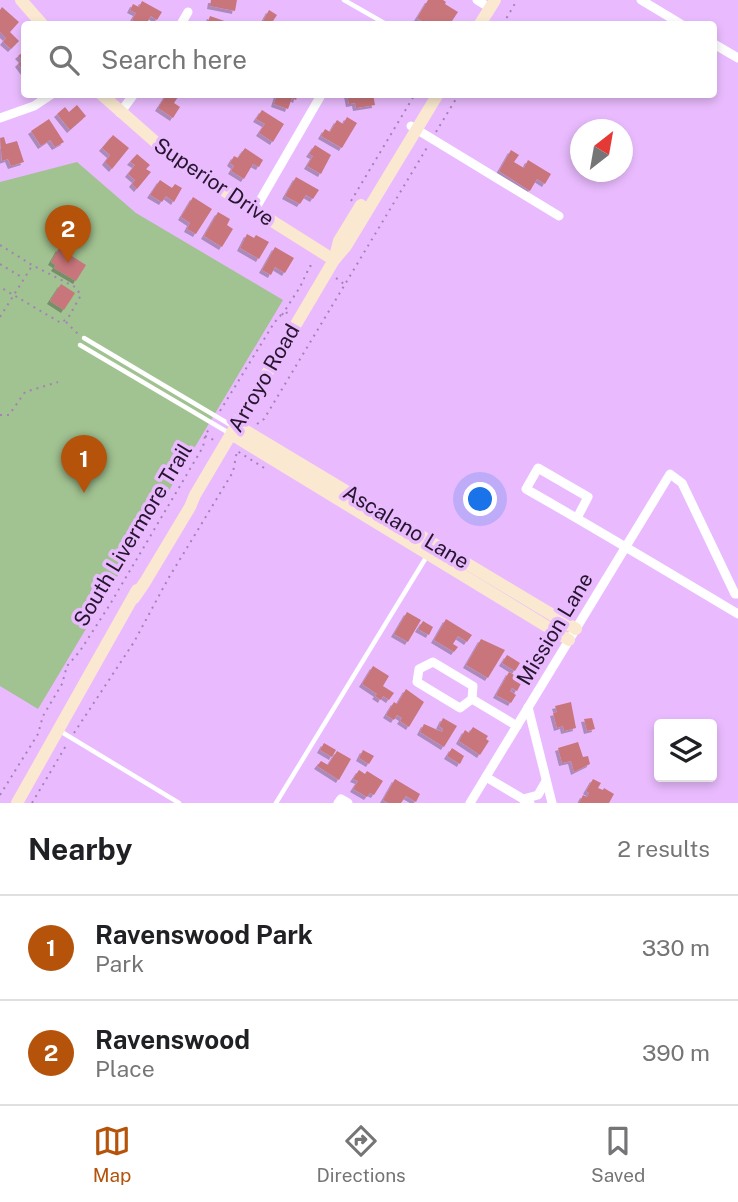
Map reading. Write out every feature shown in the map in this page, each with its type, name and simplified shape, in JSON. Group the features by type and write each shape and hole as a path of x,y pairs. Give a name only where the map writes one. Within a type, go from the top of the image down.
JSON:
{"street":[{"path":"21,0 39,21"},
{"path":"641,0 676,21"},
{"path":"473,21 486,2"},
{"path":"481,21 486,2"},
{"path":"183,21 188,12"},
{"path":"717,46 738,58"},
{"path":"0,118 34,106 46,98"},
{"name":"Superior Drive","path":"105,98 177,161 334,260"},
{"path":"120,113 131,98"},
{"path":"254,211 319,98"},
{"name":"Arroyo Road","path":"414,128 427,98"},
{"name":"Arroyo Road","path":"17,803 134,598 334,260 339,241 435,98"},
{"path":"414,128 559,216"},
{"name":"Ascalano Lane","path":"233,431 427,555 572,635"},
{"name":"Ascalano Lane","path":"233,431 260,440 572,635"},
{"path":"577,518 588,497 538,468 526,489 738,614"},
{"name":"Mission Lane","path":"470,803 670,474 682,483 736,594"},
{"path":"720,603 736,594"},
{"path":"433,662 473,686 472,699 460,708 418,682 419,669 433,662"},
{"path":"472,699 517,726"},
{"path":"528,707 552,803"},
{"path":"486,777 527,801 538,795 546,781"},
{"path":"338,803 341,799 348,803"}],"lane":[{"path":"344,0 381,21"},
{"path":"83,338 216,416 233,431"},
{"path":"80,345 212,423 233,431"},
{"path":"276,803 427,555"},
{"path":"60,730 179,803"}],"path":[{"path":"505,21 517,0"},
{"path":"348,209 353,195 413,98"},
{"path":"250,426 264,419 457,98"},
{"path":"0,245 80,290 81,295 61,323 0,287"},
{"path":"0,264 24,278"},
{"path":"0,317 32,265"},
{"path":"216,416 274,323 300,287 310,266 315,267"},
{"path":"337,275 335,279 345,285"},
{"path":"282,315 307,305"},
{"path":"65,321 83,338"},
{"path":"0,415 9,415 25,392 58,382"},
{"name":"South Livermore Trail","path":"0,795 38,734 43,716 62,684 67,666 80,651 134,564 203,447 212,423"},
{"path":"205,436 214,440"},
{"path":"32,803 134,642 168,579 233,472 237,451"}],"green space":[{"path":"77,162 136,213 283,300 38,709 0,686 0,182"}],"building":[{"path":"211,0 237,0 235,11 210,6"},
{"path":"428,0 443,0 458,12 452,21 422,21 417,18"},
{"path":"142,1 162,12 157,20 151,16 148,21 134,21 132,20 136,13 130,10 133,4 139,7"},
{"path":"2,7 19,22 10,32 19,41 11,49 3,42 6,38 0,32"},
{"path":"269,10 277,15 273,21 263,21"},
{"path":"210,16 224,21 208,21"},
{"path":"164,98 177,98 174,103 180,107 173,118 158,108"},
{"path":"276,98 292,98 288,109 274,104"},
{"path":"348,98 374,98 375,105 356,108 355,103 349,104"},
{"path":"77,105 86,116 70,130 57,114 65,107 69,112"},
{"path":"262,110 284,124 273,142 259,133 265,124 256,119"},
{"path":"347,117 357,123 342,148 321,136 325,129 330,132 337,120 343,124"},
{"path":"49,119 64,142 55,147 50,140 41,146 31,131"},
{"path":"113,135 129,148 112,169 105,162 110,155 102,148"},
{"path":"4,137 6,144 17,141 24,162 11,166 8,159 2,161 0,138"},
{"path":"315,145 331,155 321,174 307,166 313,156 309,154"},
{"path":"245,148 263,160 259,167 253,164 244,179 231,171 234,166 230,163 234,156 238,158"},
{"path":"511,150 519,155 514,162 524,168 528,160 551,174 545,184 537,179 530,191 499,171"},
{"path":"137,154 150,165 146,169 151,172 137,189 132,184 135,180 128,174 135,165 130,162"},
{"path":"296,177 319,190 313,199 306,195 300,204 285,196"},
{"path":"160,180 172,188 175,184 182,188 174,202 166,196 162,202 150,195"},
{"path":"193,197 212,209 196,234 187,229 190,223 181,217"},
{"path":"218,212 230,219 227,225 233,229 222,247 204,236"},
{"path":"247,234 254,238 256,235 269,242 259,259 240,248"},
{"path":"275,247 294,258 285,273 275,267 271,275 262,270"},
{"path":"59,248 86,265 76,281 54,268 56,265 51,262"},
{"path":"61,284 75,293 64,310 50,301"},
{"path":"407,612 421,620 408,642 394,634"},
{"path":"446,619 472,635 467,642 458,636 453,644 458,647 454,652 434,640"},
{"path":"423,621 433,627 429,635 418,629"},
{"path":"481,639 505,650 488,678 466,665"},
{"path":"507,655 520,663 515,671 502,663"},
{"path":"373,666 389,676 383,686 394,693 389,700 383,696 381,700 362,684"},
{"path":"509,672 523,680 517,691 512,688 510,691 516,695 511,703 496,695"},
{"path":"406,689 424,702 409,727 400,721 402,718 397,715 394,720 386,715"},
{"path":"571,702 576,728 564,731 563,726 557,728 553,713 557,712 555,706"},
{"path":"443,718 457,726 444,747 420,732 424,724 442,732 443,729 439,726"},
{"path":"592,718 595,729 587,731 584,719"},
{"path":"473,727 488,736 486,739 489,741 480,755 459,741 465,730 469,733"},
{"path":"578,742 583,757 588,756 590,764 574,772 571,761 562,763 558,748"},
{"path":"324,743 336,750 332,757 320,750"},
{"path":"452,748 464,756 460,764 447,756"},
{"path":"363,750 374,756 369,764 359,758"},
{"path":"337,751 351,759 339,780 317,766 321,761 328,765"},
{"path":"359,770 365,774 367,771 383,781 374,795 370,793 367,797 353,789 358,781 353,779"},
{"path":"395,779 420,794 416,802 406,796 401,803 388,803 383,800"},
{"path":"593,779 601,783 598,788 604,788 614,794 609,803 579,803 583,795 587,797 589,793 586,791"}],"place":[{"name":"Ravenswood","path":"68,263"},
{"name":"Ravenswood Park","path":"84,493"}]}
